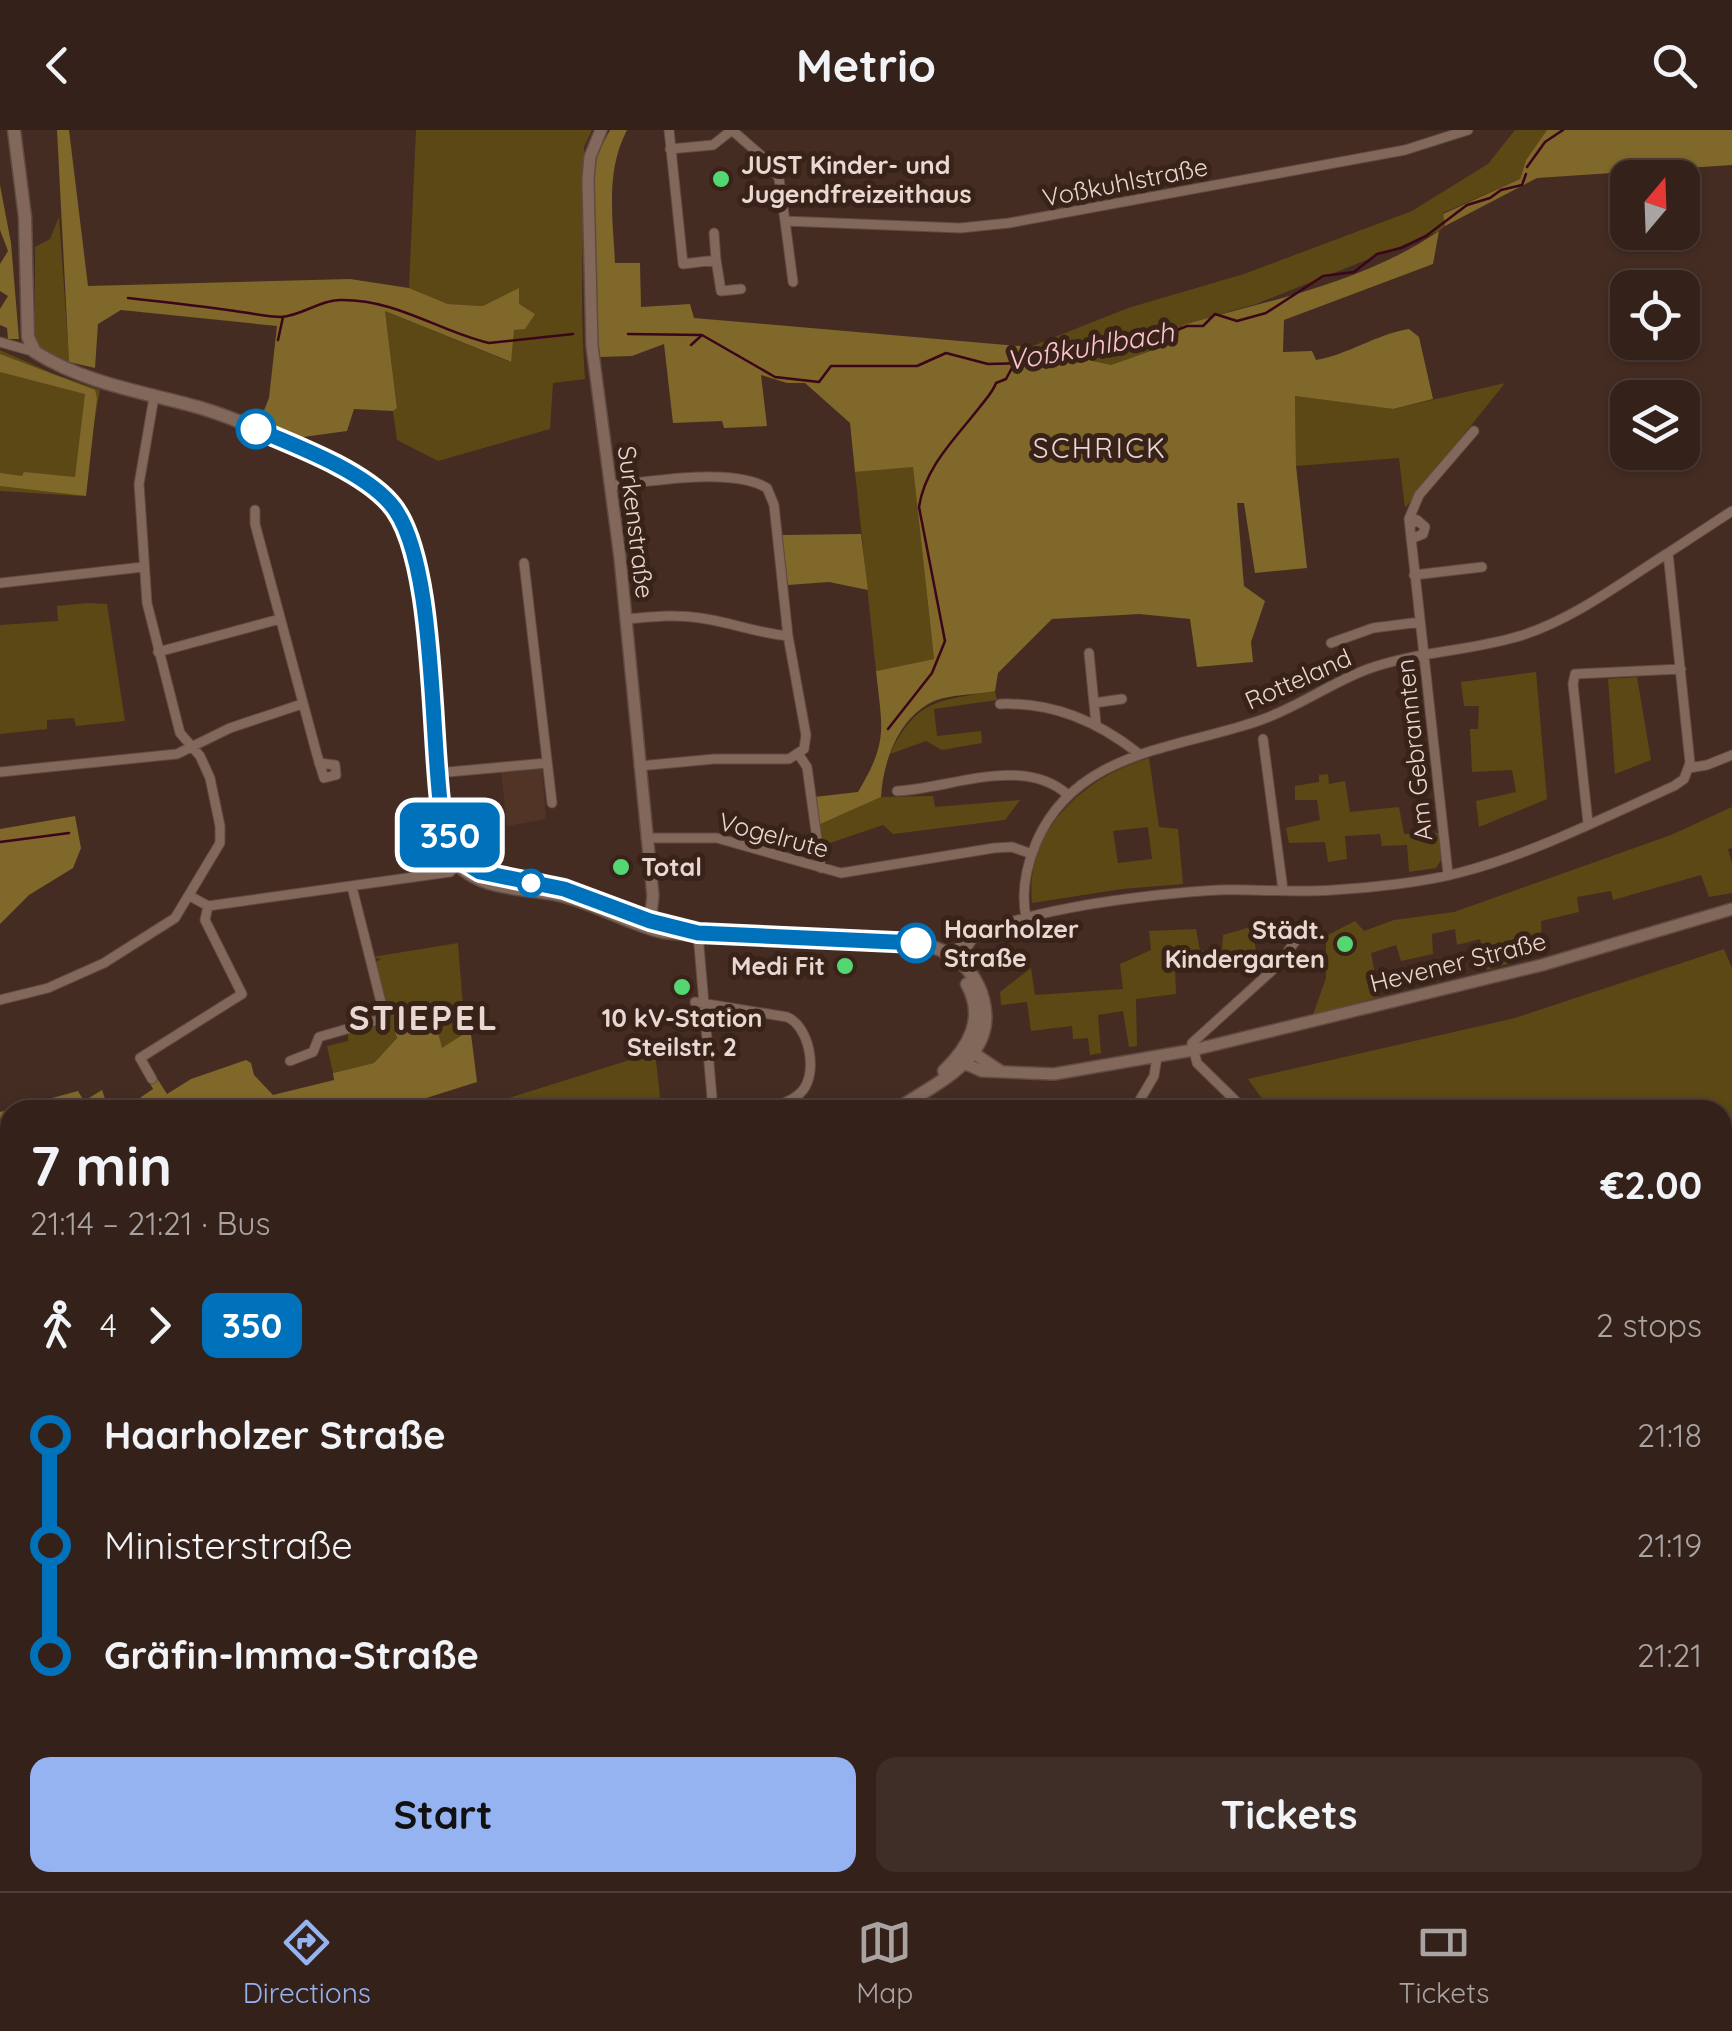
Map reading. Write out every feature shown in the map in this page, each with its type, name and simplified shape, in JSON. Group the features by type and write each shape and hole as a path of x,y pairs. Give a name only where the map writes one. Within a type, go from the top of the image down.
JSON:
{"main road":[{"path":"14,130 21,174"},
{"path":"23,130 21,174 28,337 35,352 90,378 217,413 284,442 368,484 398,512 417,560 442,817 447,847 460,862 488,883 554,890 650,925 698,933 858,940 953,959 976,991 968,1057 911,1100"}],"street":[{"name":"Surkenstraße","path":"601,130 590,157 588,180 592,346 626,618 652,896 650,925"},
{"path":"669,130 684,264 716,260"},
{"path":"670,149 714,145 732,130 773,166 779,179 793,282"},
{"name":"Voßkuhlstraße","path":"784,221 960,228 1008,223 1405,150 1468,130"},
{"path":"714,233 721,291 742,288"},
{"path":"0,342 35,352"},
{"path":"0,1000 48,988 104,963 175,918 214,857 221,836 210,778 205,764 180,734 149,620 138,484 154,397"},
{"name":"Am Gebrannten","path":"1448,874 1410,525 1414,502 1474,431"},
{"path":"610,486 709,478 748,480 767,488 774,504 788,636 806,735 804,749 789,759 736,758 639,766"},
{"path":"254,510 319,762"},
{"path":"953,959 978,932 1026,917 1164,894 1332,890 1448,874 1476,867 1588,823 1679,783 1689,768 1668,554 1732,511"},
{"name":"Rotteland","path":"1026,917 1023,892 1032,854 1046,822 1068,795 1098,772 1138,753 1261,720 1369,669 1504,640 1555,622 1668,554"},
{"path":"524,562 531,591 552,803"},
{"path":"0,584 143,567"},
{"path":"1414,575 1482,567"},
{"path":"158,652 280,618"},
{"path":"626,618 701,618 761,634 788,636"},
{"name":"Am Gebrannten","path":"1331,643 1373,628 1420,622"},
{"path":"1088,652 1096,724"},
{"path":"1090,666 1103,664"},
{"path":"1588,823 1575,674 1681,669"},
{"path":"1094,702 1122,699"},
{"path":"0,772 177,754 230,728 302,704"},
{"path":"1000,704 1058,710 1096,724 1138,753"},
{"path":"1263,739 1282,890"},
{"path":"799,755 807,767 821,868"},
{"path":"1689,768 1707,766 1732,755"},
{"path":"437,773 546,762"},
{"path":"897,791 1005,776 1050,783 1068,795"},
{"path":"1269,784 1282,782"},
{"name":"Vogelrute","path":"646,838 718,838 821,868 855,873 878,865 1012,846 1032,854"},
{"path":"190,896 208,906 450,872 460,862"},
{"path":"290,1061 313,1052 319,1037 385,1018 352,887"},
{"path":"152,1079 140,1058 242,994 205,920 208,906"},
{"name":"Hevener Straße","path":"968,1057 982,1071 1054,1074 1193,1050 1530,968 1732,908"},
{"path":"698,933 700,1003 713,1100"},
{"path":"1235,1100 1197,1063 1194,1040 1268,976 1297,939"},
{"path":"700,1003 795,1020 804,1032 809,1074 803,1090 790,1100"},
{"path":"1140,1100 1154,1076 1157,1057"}],"shaded area":[{"path":"57,130 69,130 88,286 350,279 409,288 448,304 483,306 519,288 519,304 535,314 525,329 514,330 511,362 385,311 397,408 354,409 347,431 296,438 261,418 269,398 277,326 121,310 98,324 95,368 69,362"},
{"path":"416,130 592,130 584,147 585,379 553,383 550,429 438,461 397,440 393,411 397,407 385,311 510,362 483,306 448,304 409,288"},
{"path":"610,130 627,130 613,179 615,263 640,263 641,307 690,304 694,318 1030,347 1111,365 1170,344 1183,325 1348,277 1439,231 1433,264 1284,320 1283,352 1312,351 1316,360 1409,329 1419,337 1433,399 1393,409 1295,396 1296,466 1307,568 1255,573 1244,503 1237,503 1244,586 1265,601 1251,642 1253,662 1197,667 1190,619 1139,614 1052,619 998,673 995,691 939,699 910,719 889,756 881,797 816,826 814,797 858,792 875,759 881,734 876,671 934,659 913,467 855,472 850,423 805,383 787,383 761,375 767,426 724,428 722,421 673,423 664,344 632,356 600,357 594,302 595,158"},
{"path":"1515,130 1547,130 1526,160 1520,179 1443,213 1445,226 1439,231 1256,304 1183,325 1170,344 1111,365 1030,347 1128,308 1244,274 1412,211 1488,164"},
{"path":"1547,130 1732,130 1732,165 1700,167 1700,160 1610,160 1610,173 1537,178 1445,226 1443,214 1520,179 1526,160"},
{"path":"0,185 11,243 19,339 8,339 7,328 0,325 0,309 8,296 0,291 0,264 8,251 0,230"},
{"path":"59,217 69,362 35,349 35,247 50,239"},
{"path":"0,350 100,390 81,496 0,491"},
{"path":"0,354 95,390 86,496 0,486 0,473 75,477 85,394 0,372"},
{"path":"1505,383 1405,508 1399,458 1296,466 1295,396 1393,409"},
{"path":"913,466 934,659 876,671 855,472"},
{"path":"861,534 868,590 829,582 788,585 782,535"},
{"path":"107,604 125,721 76,726 74,718 47,720 47,729 0,734 0,625 58,621 57,606"},
{"path":"1536,672 1547,799 1479,827 1476,801 1516,792 1512,770 1472,772 1470,729 1478,729 1479,706 1464,706 1461,682"},
{"path":"1637,677 1651,760 1615,774 1608,679"},
{"path":"995,691 997,700 934,709 937,736 981,731 982,743 942,750 926,741 890,754 920,712 944,701"},
{"path":"1149,758 1159,827 1178,829 1183,884 1032,903 1032,877 1049,830 1082,793 1125,767","holes":["1148,827 1152,859 1118,863 1113,831"]},
{"path":"542,767 546,819 507,826 501,771"},
{"path":"1328,774 1329,784 1345,781 1350,812 1399,807 1404,834 1439,833 1441,860 1436,868 1409,872 1407,845 1382,846 1380,834 1345,836 1347,859 1328,862 1325,842 1289,843 1286,828 1320,820 1317,800 1295,800 1295,786 1319,782 1319,775"},
{"path":"933,796 935,807 1020,800 1005,820 893,834 883,825 821,846 816,826 881,797"},
{"path":"1732,807 1732,848 1728,849 1732,893 1709,897 1701,875 1613,900 1611,891 1577,897 1579,912 1541,921 1542,953 1487,970 1480,939 1457,945 1455,929 1432,934 1433,954 1401,961 1396,945 1371,953 1379,997 1313,1015 1326,978 1326,936 1355,921 1364,931 1394,920 1454,912 1671,835"},
{"path":"75,816 81,848 73,868 29,895 0,924 0,829"},
{"path":"1255,921 1286,923 1253,934 1256,950 1175,967 1176,994 1136,999 1137,1046 1129,1047 1123,1011 1098,1015 1101,1053 1090,1055 1088,1038 1073,1039 1072,1026 1031,1031 1027,1002 1001,1005 1000,992 1031,968 1035,995 1123,989 1120,964 1151,950 1149,931 1196,929 1200,951 1222,949 1223,935 1251,927"},
{"path":"458,943 465,1033 441,1049 395,1033 397,1038 374,1063 333,1073 327,1046 348,1041 348,1031 390,1024 374,963 381,959 372,957"},
{"path":"1724,949 1732,968 1732,1100 1263,1100 1248,1079 1515,1018"},
{"path":"437,1029 442,1048 465,1033 471,1034 477,1082 420,1100 137,1100 153,1089 148,1080 155,1075 167,1094 191,1079 246,1060 273,1095 334,1080 333,1073 374,1063 397,1038 395,1032"},
{"path":"655,1052 660,1097 655,1100 503,1100"},
{"path":"102,1090 106,1100 86,1100"},
{"path":"78,1091 83,1100 45,1100"}],"waterway":[{"name":"Voßkuhlbach","path":"1527,167 1545,142 1563,130"},
{"name":"Voßkuhlbach","path":"628,334 702,335 775,377 819,382 831,366 917,366 946,353 988,364 1024,363 1044,349 1170,333 1187,326 1203,326 1215,314 1237,321 1266,313 1323,276 1354,272 1377,254 1426,236 1467,205 1522,185 1526,174"},
{"name":"Voßkuhlbach","path":"128,298 281,317 333,301 361,301 399,310 489,343 573,334"},
{"path":"278,340 283,317"},
{"path":"691,345 701,336"},
{"path":"888,729 932,673 945,641 919,507 922,493 942,454 1013,366"},
{"path":"0,842 69,833"}],"bus line":[{"name":"350","path":"256,429 368,484 398,512 409,532 421,589 442,817 456,850 467,864 491,876 564,889 627,914 698,933 916,943"}],"place":[{"name":"JUST Kinder- und Jugendfreizeithaus","path":"721,179"},
{"name":"Total","path":"621,867"},
{"name":"Haarholzer Straße","path":"916,943"},
{"name":"Städt. Kindergarten","path":"1345,944"},
{"name":"Medi Fit","path":"845,966"},
{"name":"10 kV-Station Steilstr. 2","path":"682,987"}],"district":[{"name":"SCHRICK","path":"1100,448"},
{"name":"STIEPEL","path":"424,1018"}]}
